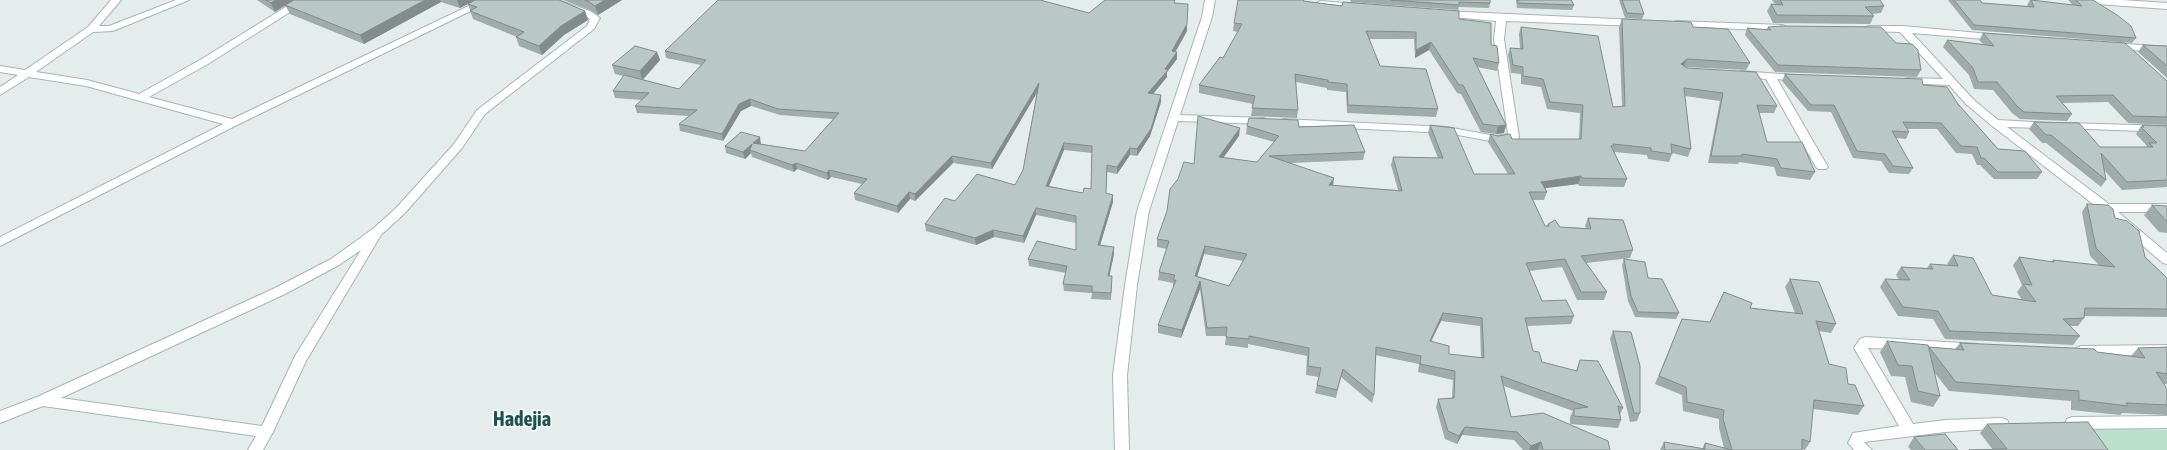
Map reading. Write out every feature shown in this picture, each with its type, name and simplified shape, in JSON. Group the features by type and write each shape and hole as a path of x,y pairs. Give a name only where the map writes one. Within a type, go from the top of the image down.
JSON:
{"street":[{"path":"0,92 30,73 91,29 116,0"},
{"path":"91,29 110,29 184,0"},
{"path":"139,98 204,62 304,0"},
{"path":"0,242 233,123 488,0"},
{"path":"0,417 42,401 280,291 335,262 378,231 401,210 458,146 481,112 592,27 595,18 586,13 549,0"},
{"path":"1122,450 1120,375 1131,285 1143,211 1207,17 1210,0"},
{"path":"2082,0 2167,6"},
{"path":"1306,3 1369,8"},
{"path":"1431,13 1501,18 1644,23"},
{"path":"1174,118 1421,128 1447,130 1496,139 1514,137 1499,39 1501,18"},
{"path":"1667,24 1794,28"},
{"path":"1856,29 1903,30 2006,37"},
{"path":"1903,30 1952,82 1995,123 2106,208 2167,260"},
{"path":"2101,45 2167,50"},
{"path":"2124,47 2135,56"},
{"path":"0,69 87,84 233,123"},
{"path":"1731,74 1809,78"},
{"path":"1770,76 1822,167"},
{"path":"1896,81 1952,82"},
{"path":"1995,123 2167,129"},
{"path":"2106,208 2167,208"},
{"path":"255,450 266,432 300,360 378,231"},
{"path":"1910,431 1861,348 1865,342 1990,347"},
{"path":"2068,351 2167,350"},
{"path":"42,401 266,432"},
{"path":"2060,423 2167,422"},
{"path":"1864,450 1855,443 1858,437 1945,426 2015,424"}],"green space":[{"path":"2077,427 2167,430 2167,450 2095,450"}],"building":[{"path":"266,0 276,0 271,3"},
{"path":"294,0 425,0 360,35 285,5"},
{"path":"475,0 559,0 585,11 561,26 539,46 516,37 524,32 470,11 477,7 468,4"},
{"path":"585,0 605,0 595,6"},
{"path":"718,0 1040,0 1089,13 1105,0 1175,0 1174,3 1188,4 1187,24 1172,51 1177,52 1165,69 1168,70 1148,93 1161,95 1151,129 1137,149 1130,148 1117,167 1107,165 1106,193 1113,195 1098,245 1114,247 1108,276 1112,276 1111,293 1092,292 1092,286 1063,284 1067,266 1028,259 1037,241 1076,250 1076,216 1036,208 1023,236 993,230 975,238 925,224 945,198 955,201 977,174 1015,185 1023,170 1039,83 991,163 952,156 915,194 909,192 897,206 854,193 867,179 829,170 827,173 796,163 792,165 750,150 752,144 743,152 725,146 741,132 760,137 753,143 805,151 839,113 778,109 750,99 739,104 722,134 679,124 697,110 635,106 649,93 613,91 624,75 679,89 706,60 665,51","holes":["1064,143 1092,146 1091,189 1084,188 1083,193 1046,186"]},
{"path":"1238,0 1304,0 1303,1 1342,6 1343,2 1459,11 1459,19 1491,23 1491,45 1497,46 1499,63 1473,58 1506,125 1498,126 1483,124 1463,85 1459,85 1431,42 1416,50 1416,32 1366,31 1380,66 1426,69 1438,109 1348,105 1347,84 1328,82 1328,80 1295,74 1298,110 1252,108 1255,96 1199,85 1220,57 1223,58 1242,24 1234,23"},
{"path":"1391,0 1490,0 1490,3 1459,2 1459,5"},
{"path":"1518,0 1571,0 1574,5 1518,3"},
{"path":"1622,0 1639,0 1644,14 1627,13"},
{"path":"1780,0 1880,0 1884,6 1865,7 1874,16 1777,15 1771,4 1783,5"},
{"path":"1954,0 1980,0 1982,3 2034,7 2031,0 2082,6 2076,0 2093,0 2131,26 2136,38 1974,25"},
{"path":"1622,19 1691,22 1693,27 1728,29 1750,63 1687,59 1681,64 1687,68 1756,72 1777,106 1757,105 1767,142 1802,142 1815,172 1781,168 1777,159 1742,154 1742,156 1711,156 1723,93 1684,88 1691,149 1671,144 1672,154 1651,151 1651,148 1613,144 1614,146 1611,146 1627,179 1582,178 1581,176 1541,182 1547,192 1529,192 1545,226 1549,226 1548,224 1555,220 1560,227 1591,229 1588,218 1623,220 1633,250 1581,256 1607,292 1581,292 1565,259 1526,263 1542,301 1566,300 1574,316 1525,318 1533,351 1539,352 1542,362 1577,371 1580,360 1598,361 1623,408 1618,406 1621,420 1574,416 1574,409 1588,407 1501,376 1511,417 1543,413 1608,441 1610,450 1543,450 1541,442 1531,446 1517,432 1465,427 1459,436 1448,431 1438,399 1454,398 1455,371 1420,364 1421,356 1376,347 1374,395 1343,369 1337,390 1317,385 1321,368 1308,366 1309,348 1249,336 1249,339 1226,337 1227,327 1207,328 1200,281 1182,330 1158,325 1176,280 1173,280 1175,275 1159,272 1169,241 1157,239 1167,211 1170,189 1178,179 1184,162 1194,164 1198,116 1240,128 1219,157 1257,162 1279,136 1247,126 1249,118 1298,120 1299,127 1354,125 1365,152 1269,156 1334,178 1329,185 1402,191 1393,157 1443,158 1430,125 1454,128 1474,174 1515,174 1490,134 1498,136 1510,134 1512,139 1581,139 1583,105 1550,102 1543,79 1523,76 1523,67 1513,65 1510,48 1523,49 1521,27 1598,36 1613,107 1625,106","holes":["1205,246 1247,254 1229,286 1195,276","1443,313 1482,318 1484,358 1449,354 1449,346 1430,341"]},
{"path":"1768,27 1881,27 1896,43 1912,44 1918,50 1921,70 1778,65 1747,28 1771,30"},
{"path":"1983,33 2125,43 2167,81 2167,117 2133,116 2113,95 2056,96 2072,114 2024,112 1997,82 1978,82 1973,68 1947,40 1994,46"},
{"path":"2143,45 2167,46 2167,66"},
{"path":"635,46 657,52 640,71 612,65"},
{"path":"1785,74 1922,79 1923,85 1947,87 1958,104 1998,149 2025,151 2042,172 1998,172 1984,158 1981,158 1977,147 1961,146 1941,123 1903,122 1909,132 1892,131 1913,168 1893,166 1885,154 1857,151 1834,105 1811,105"},
{"path":"2034,122 2079,123 2100,147 2153,147 2149,143 2157,143 2141,127 2144,127 2142,125 2167,126 2167,180 2127,182 2101,153 2106,180 2051,135 2046,135"},
{"path":"2087,204 2108,205 2113,209 2115,218 2127,221 2139,231 2145,257 2167,278 2167,309 2085,308 2084,318 2063,319 2080,336 1950,331 1938,311 1903,307 1885,279 1910,280 1901,267 1933,269 1930,264 1958,266 1953,255 1973,258 1992,295 2036,302 2023,284 2032,285 2019,257 2054,262 2053,260 2115,267 2096,248"},
{"path":"2152,205 2167,206 2167,222"},
{"path":"1624,259 1645,262 1648,278 1662,279 1679,313 1638,312 1631,296"},
{"path":"1790,279 1819,282 1836,324 1816,321 1829,364 1846,368 1848,384 1855,385 1864,406 1814,400 1810,442 1802,439 1802,450 1732,450 1723,419 1724,410 1687,402 1686,387 1659,376 1682,319 1710,322 1724,292 1752,303 1750,308 1803,314"},
{"path":"1613,331 1631,332 1640,366 1640,413 1634,413"},
{"path":"1887,341 1928,345 1940,396 1918,391 1912,366 1898,365"},
{"path":"1960,343 2094,349 2097,352 2145,358 2138,348 2167,347 2167,374 2156,372 2167,389 2167,405 2126,403 2128,406 2079,400 2079,391 1956,382 1929,347 1964,350"},
{"path":"2088,422 2108,450 1969,450 2007,449 1987,424"},
{"path":"1945,434 1958,450 1925,450 1914,437"},
{"path":"1664,442 1705,449 1705,443 1732,450 1665,450"}],"district":[{"name":"Hadejia","path":"522,420"}]}
